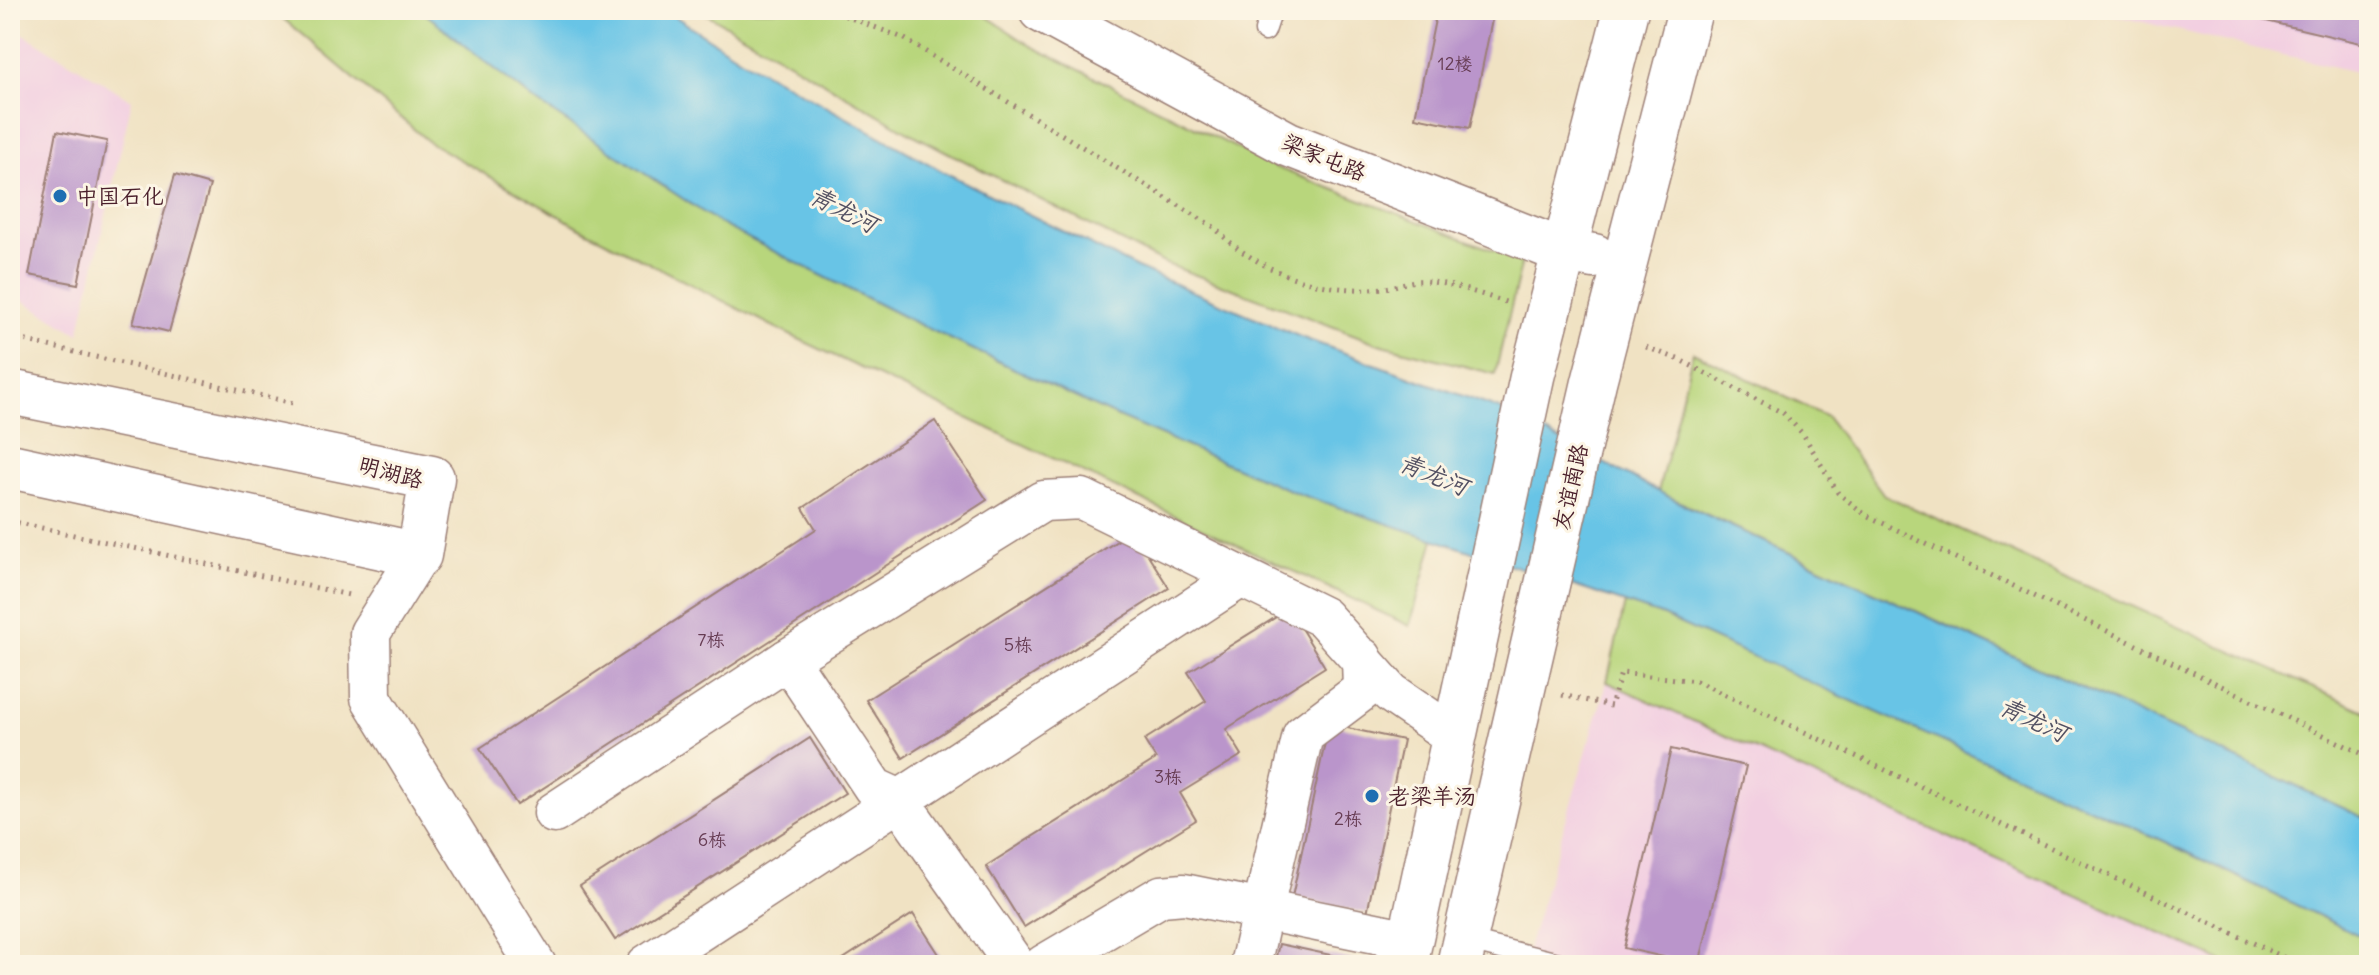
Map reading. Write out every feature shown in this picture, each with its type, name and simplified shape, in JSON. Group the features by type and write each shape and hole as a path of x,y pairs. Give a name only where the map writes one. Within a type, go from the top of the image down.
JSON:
{"main road":[{"name":"梁家屯路","path":"1041,10 1288,144 1565,252 1624,261"},
{"path":"1408,952 1532,377 1626,10"},
{"name":"友谊南路","path":"1462,953 1543,690 1594,382 1690,10"},
{"name":"明湖路","path":"10,392 432,478 419,555"},
{"path":"10,466 419,555"}],"street":[{"path":"554,813 788,659 1043,501 1082,499 1323,617 1391,693 1455,737"},
{"path":"419,555 370,633 371,698 536,965"},
{"path":"647,965 1241,577"},
{"path":"1250,965 1303,735 1363,690 1362,658"},
{"path":"788,659 874,788 898,799 1015,965"},
{"path":"1044,965 1161,896 1184,894 1262,908 1408,952"}],"lane":[{"path":"1265,31 1272,10"},
{"path":"1462,953 1566,965"}],"path":[{"path":"830,10 903,38 937,58 1214,227 1237,252 1271,270 1332,286 1382,289 1422,280 1466,290 1548,316"},
{"path":"1636,343 1680,360 1783,413 1803,434 1838,493 1866,515 2369,757"},
{"path":"10,521 389,604"},
{"path":"1543,690 1611,706 1621,673 1696,681 2300,965"}],"shaded area":[{"path":"2092,10 2369,10 2369,75"},
{"name":"中国石化","path":"10,26 132,100 79,334 10,293"},
{"path":"1607,682 2230,965 1523,965"}],"green space":[{"path":"273,10 421,10 534,100 724,226 908,319 1111,414 1299,494 1434,539 1410,626 788,334 584,230 429,142"},
{"path":"700,10 977,10 1031,46 1275,167 1522,261 1495,374 1379,344 1164,263 910,133"},
{"path":"1693,352 1827,417 1884,495 2369,713 2369,820 1658,492"},
{"path":"1625,603 1661,615 2163,841 2369,940 2369,965 2230,965 1607,682"}],"water":[{"name":"青龙河","path":"421,10 665,10 741,59 944,172 1137,268 1303,338 1499,409 1685,505 2369,820 2369,940 2163,841 1661,615 1299,494 1111,414 908,319 724,226 534,100"}],"building":[{"path":"1437,10 1494,10 1470,128 1415,117"},
{"path":"2369,10 2369,45 2223,11"},
{"path":"57,131 107,141 78,284 29,275"},
{"path":"175,175 210,185 169,332 133,323"},
{"path":"935,421 987,500 517,805 480,748 816,529 803,508"},
{"path":"1133,531 1169,588 903,758 866,700"},
{"path":"1289,609 1325,667 1226,729 1242,755 1180,793 1196,820 1024,927 986,866 1156,759 1144,740 1206,701 1188,672"},
{"path":"1329,724 1403,740 1367,913 1292,897"},
{"path":"810,738 845,793 615,940 580,886"},
{"path":"1671,749 1746,766 1699,965 1624,948"},
{"path":"913,914 946,965 834,965"},
{"path":"1279,944 1354,960 1353,965 1274,965"}],"place":[{"name":"中国石化","path":"60,196"},
{"name":"老梁羊汤","path":"1372,796"}]}
